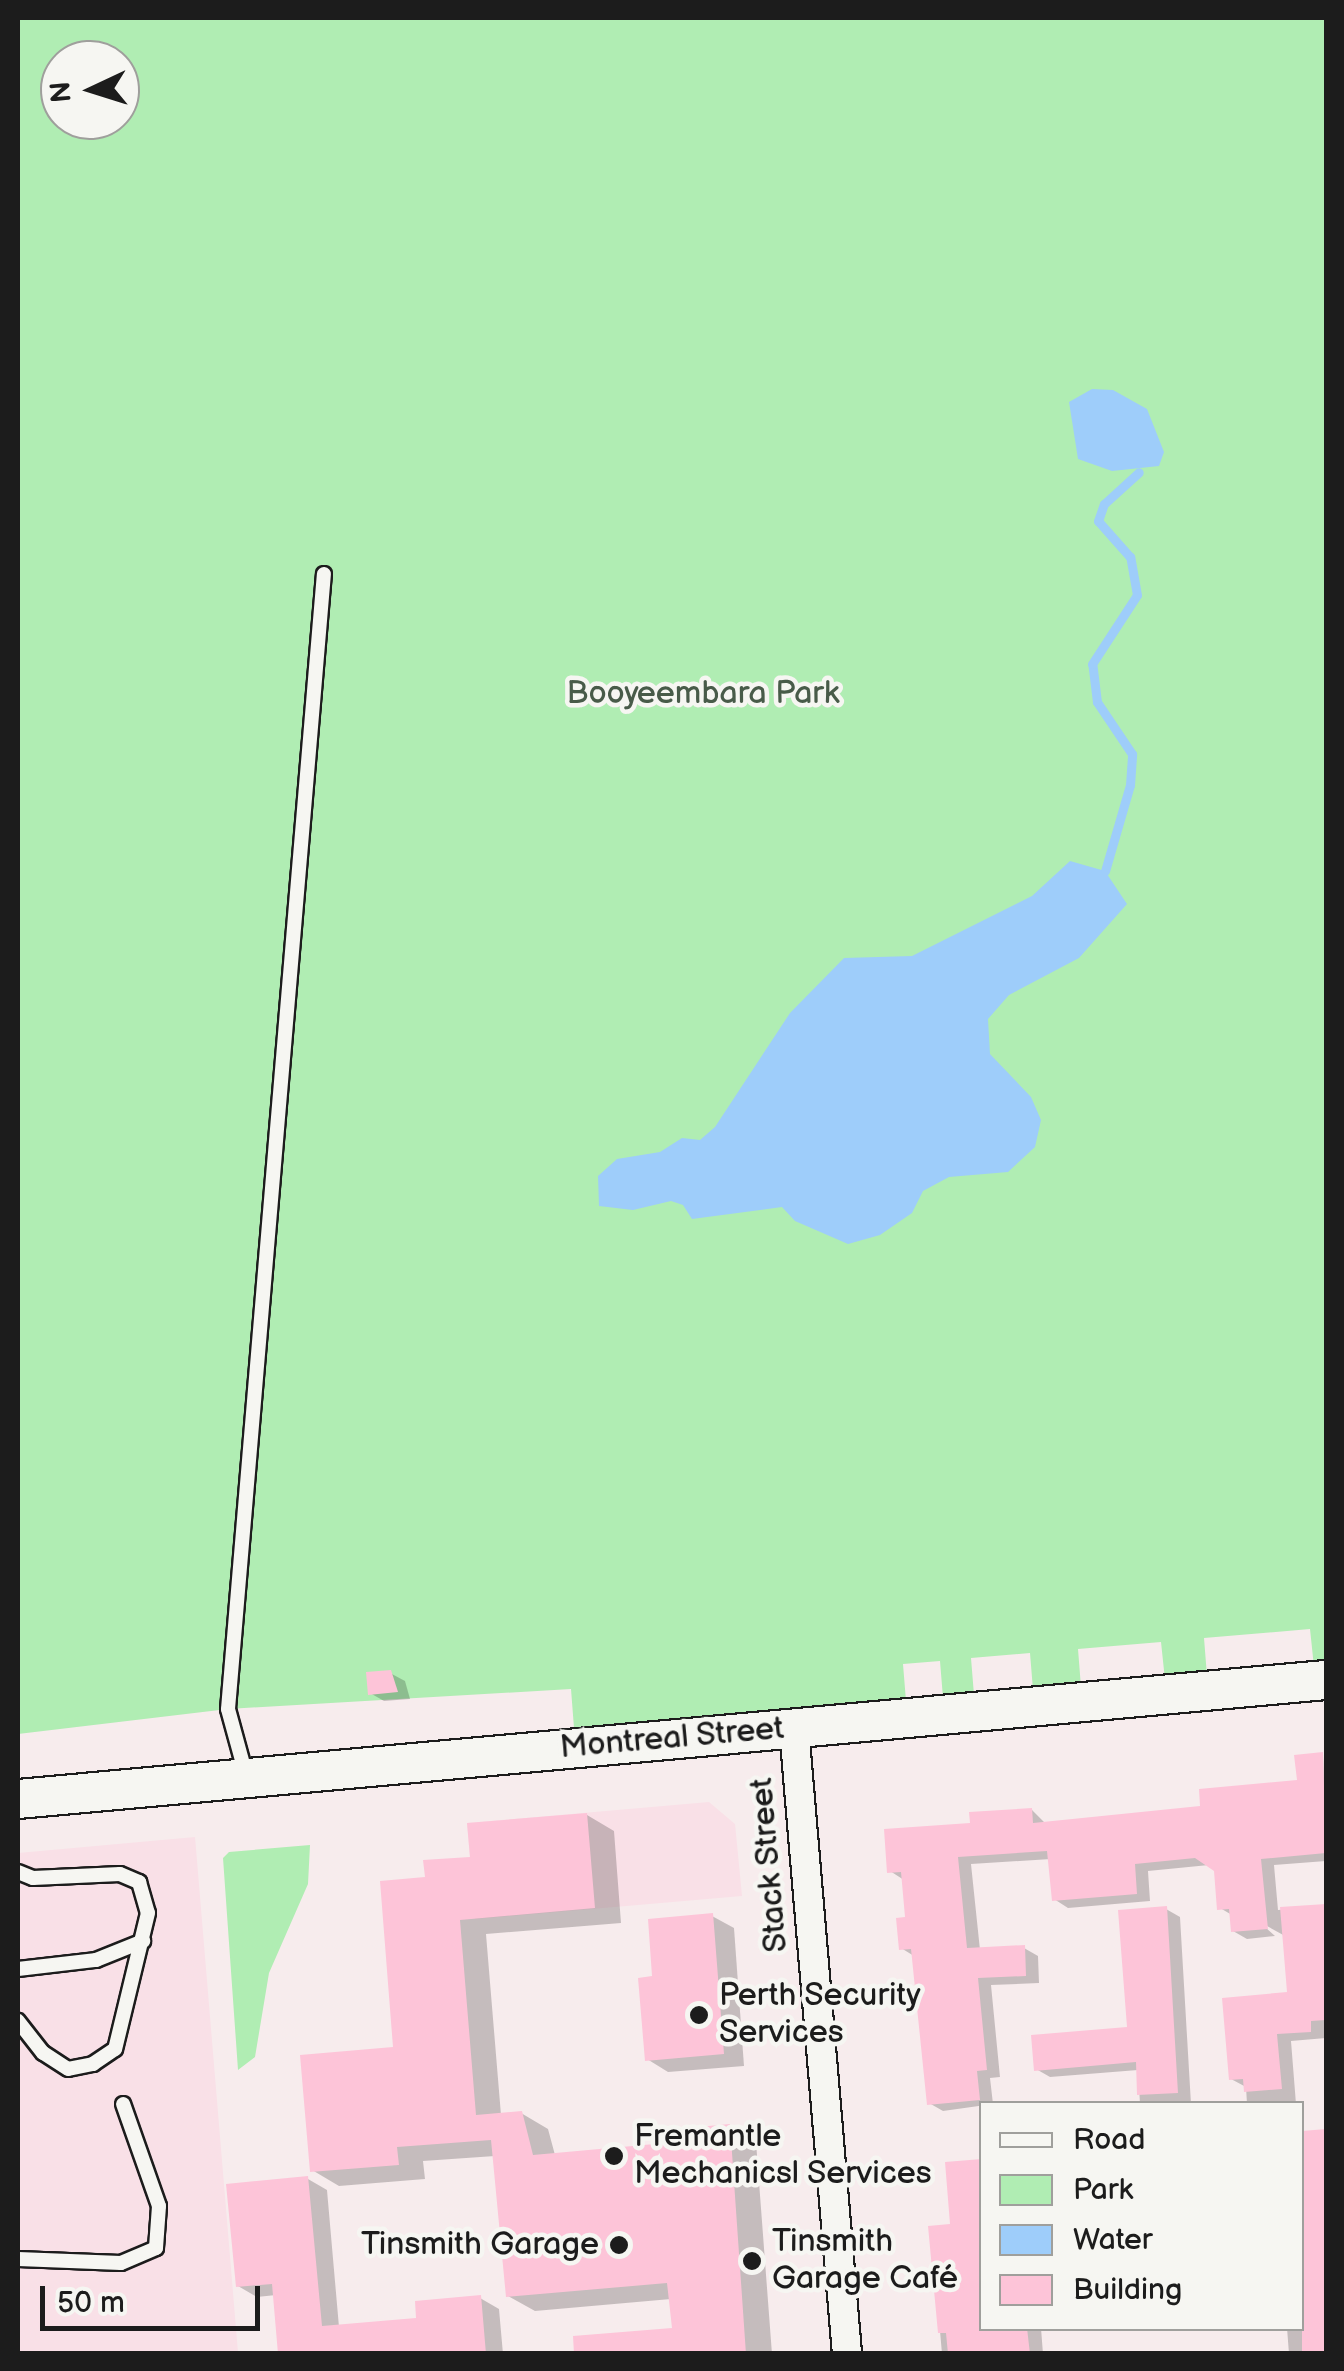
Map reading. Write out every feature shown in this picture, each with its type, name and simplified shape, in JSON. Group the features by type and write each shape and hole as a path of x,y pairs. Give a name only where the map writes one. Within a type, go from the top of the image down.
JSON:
{"street":[{"name":"Montreal Street","path":"18,1799 1326,1680"},
{"name":"Stack Street","path":"794,1729 847,2354"}],"lane":[{"path":"246,1776 228,1709 324,574"},
{"path":"18,1872 33,1878 120,1874 140,1882 148,1912 116,2049 93,2064 68,2069 42,2054 18,2021"},
{"path":"18,1969 96,1960 142,1941"},
{"path":"18,2259 121,2263 156,2248 159,2206 123,2104"}],"shaded area":[{"path":"709,1802 735,1824 742,1896 475,1919 467,1823"},
{"path":"195,1837 238,2353 18,2354 18,1853"}],"green space":[{"name":"Booyeembara Park","path":"18,18 1326,18 1326,1666 1314,1667 1310,1629 1204,1638 1207,1676 1165,1680 1161,1642 1078,1649 1081,1687 1033,1690 1030,1653 971,1658 974,1695 943,1698 940,1661 903,1664 906,1701 574,1728 571,1689 228,1709 18,1734"},
{"path":"310,1845 308,1884 269,1973 255,2057 238,2070 223,1858 229,1852"}],"water":[{"path":"1092,389 1113,390 1147,409 1164,452 1159,466 1112,471 1078,459 1069,402"},
{"path":"1070,861 1105,871 1127,904 1079,958 1009,995 988,1019 990,1054 1031,1097 1041,1120 1035,1147 1008,1172 949,1177 923,1191 912,1213 880,1235 848,1244 795,1221 782,1207 692,1219 683,1205 671,1201 633,1210 599,1206 598,1176 617,1159 660,1152 682,1138 700,1140 715,1127 790,1013 844,958 912,956 1032,896"}],"building":[{"path":"391,1670 398,1692 368,1695 366,1672"},
{"path":"1323,1752 1326,1853 1261,1859 1268,1929 1231,1932 1229,1909 1217,1910 1214,1871 1195,1858 1135,1864 1137,1894 1052,1901 1047,1851 958,1857 967,1948 1025,1945 1026,1976 978,1978 987,2070 977,2071 980,2100 927,2105 911,1949 899,1950 896,1918 905,1917 901,1872 887,1873 884,1829 970,1823 969,1812 1032,1808 1033,1823 1200,1806 1199,1789 1297,1780 1294,1755"},
{"path":"587,1813 595,1908 460,1920 476,2115 522,2111 533,2155 699,2140 698,2127 730,2124 746,2354 574,2354 573,2336 672,2328 667,2283 506,2297 491,2140 397,2147 399,2165 310,2172 300,2055 393,2047 380,1881 425,1877 423,1860 470,1857 467,1823"},
{"path":"1326,1904 1326,2020 1311,2021 1311,2032 1277,2034 1282,2089 1244,2092 1243,2079 1229,2080 1222,1998 1287,1992 1280,1907"},
{"path":"1167,1906 1178,2093 1137,2095 1136,2062 1034,2071 1031,2035 1127,2027 1118,1910"},
{"path":"713,1913 724,2054 645,2061 638,1978 652,1976 648,1919"},
{"path":"1326,2129 1326,2354 1302,2354 1304,2131"},
{"path":"979,2159 979,2331 1027,2331 1030,2354 948,2354 946,2333 938,2333 928,2226 950,2224 945,2162"},
{"path":"308,2176 322,2326 416,2318 415,2301 481,2295 486,2354 278,2354 272,2284 236,2287 226,2184"}],"waterway":[{"path":"1105,871 1130,785 1132,754 1097,702 1092,664 1137,595 1130,557 1098,521 1104,504 1139,472"}],"place":[{"name":"Perth Security Services","path":"699,2015"},
{"name":"Fremantle Mechanicsl Services","path":"614,2156"},
{"name":"Tinsmith Garage","path":"619,2245"},
{"name":"Tinsmith Garage Café","path":"752,2261"}]}
